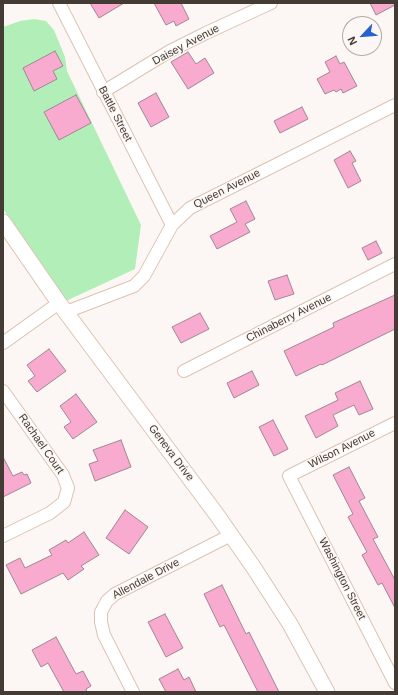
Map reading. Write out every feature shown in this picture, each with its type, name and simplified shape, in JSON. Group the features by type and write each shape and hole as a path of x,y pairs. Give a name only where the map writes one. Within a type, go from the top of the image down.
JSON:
{"main road":[{"name":"Geneva Drive","path":"3,222 62,308 231,535 273,596 310,658 327,692"}],"street":[{"name":"Battle Street","path":"59,3 172,225"},
{"name":"Daisey Avenue","path":"103,92 170,51 271,3"},
{"name":"Queen Avenue","path":"3,343 62,308 134,286 144,276 172,225 190,208 388,107 395,105"},
{"name":"Chinaberry Avenue","path":"184,371 395,264"},
{"name":"Rachael Court","path":"3,391 63,475 68,488 64,502 50,513 3,536"},
{"name":"Wilson Avenue","path":"289,476 395,423"},
{"name":"Washington Street","path":"289,476 395,683"},
{"name":"Allendale Drive","path":"133,692 104,635 101,622 102,612 107,601 114,594 231,535"}],"green space":[{"path":"34,19 46,21 54,30 65,57 67,71 141,225 135,269 66,301 3,209 3,27 20,21"}],"building":[{"path":"90,3 124,3 99,18"},
{"path":"154,3 181,3 189,19 176,26 174,21 166,25"},
{"path":"370,3 395,3 395,5 376,15"},
{"path":"55,51 63,66 53,71 57,79 34,91 23,68"},
{"path":"188,52 196,64 205,58 214,73 188,89 171,62"},
{"path":"336,56 340,64 344,62 357,86 343,93 341,89 336,92 334,90 325,94 317,79 330,72 325,62"},
{"path":"156,93 169,117 151,127 138,103"},
{"path":"76,95 91,123 59,140 44,112"},
{"path":"302,107 308,119 280,133 274,121"},
{"path":"350,151 356,161 352,163 361,181 348,188 334,160"},
{"path":"246,201 255,219 245,224 250,232 217,249 210,236 237,222 230,209"},
{"path":"376,241 382,253 368,260 362,248"},
{"path":"287,275 294,294 275,300 268,281"},
{"path":"395,295 395,329 322,365 321,364 296,376 284,351 334,327 333,323"},
{"path":"200,313 209,329 181,343 172,327"},
{"path":"49,349 66,371 37,392 28,381 35,376 27,365"},
{"path":"252,371 259,385 234,398 227,383"},
{"path":"360,381 373,409 359,415 354,405 333,415 338,426 316,438 305,416 338,400 335,393"},
{"path":"76,394 97,422 73,439 64,427 71,422 60,406"},
{"path":"273,420 288,449 274,456 259,427"},
{"path":"121,440 131,467 95,481 89,464 98,461 93,450"},
{"path":"3,457 13,476 22,472 24,475 27,474 31,483 3,497"},
{"path":"349,467 365,498 359,501 378,537 373,539 395,580 395,608 382,583 378,585 362,555 367,552 348,517 353,514 333,475"},
{"path":"125,510 148,527 129,554 106,538"},
{"path":"84,532 99,555 81,566 84,569 68,580 63,573 21,594 6,565 20,558 25,568 52,555 49,550 66,540 68,543"},
{"path":"222,585 246,634 249,632 279,692 258,692 224,625 220,627 204,594"},
{"path":"165,614 183,648 166,657 148,622"},
{"path":"56,637 76,674 83,671 91,686 86,689 87,692 64,692 48,663 41,667 32,650"},
{"path":"178,669 184,680 189,677 196,692 166,692 159,679"}]}
